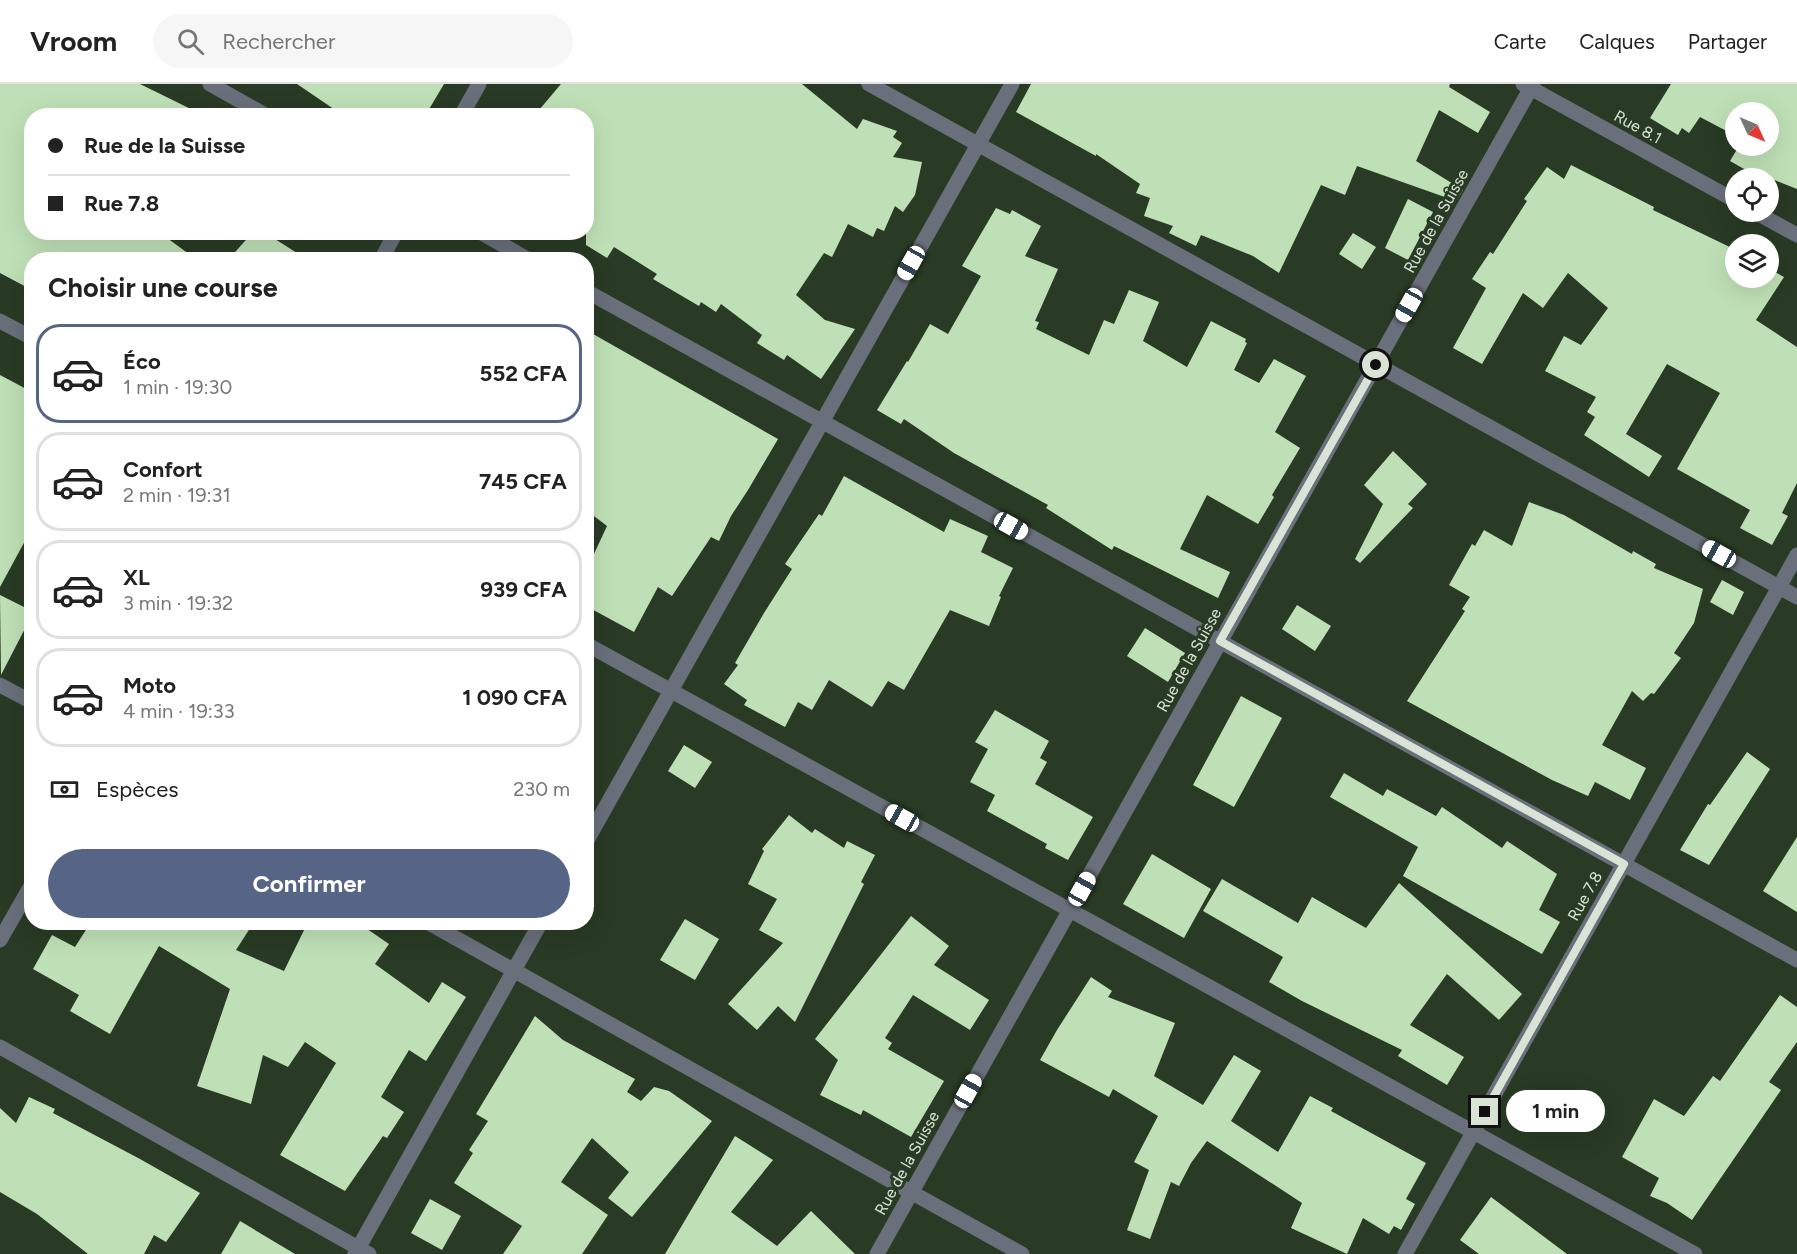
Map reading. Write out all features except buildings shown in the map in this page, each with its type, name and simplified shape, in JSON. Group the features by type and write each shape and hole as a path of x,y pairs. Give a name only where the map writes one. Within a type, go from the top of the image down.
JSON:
{"street":[{"path":"210,84 253,108"},
{"path":"466,108 479,84"},
{"path":"869,84 1797,597"},
{"path":"594,828 1012,84"},
{"name":"Rue 8.1","path":"1529,85 1725,195"},
{"name":"Rue de la Suisse","path":"876,1254 1376,365 1529,85"},
{"path":"1773,222 1797,235"},
{"path":"494,240 515,252"},
{"path":"594,295 1797,960"},
{"path":"0,321 24,334"},
{"name":"Rue 7.8","path":"1405,1254 1797,555"},
{"path":"594,648 1695,1254"},
{"path":"0,685 24,698"},
{"path":"0,940 24,898"},
{"path":"441,930 1022,1254"},
{"path":"0,1047 361,1252 537,930"}],"route":[{"path":"1376,365 1220,641 1624,864 1485,1112"}]}
